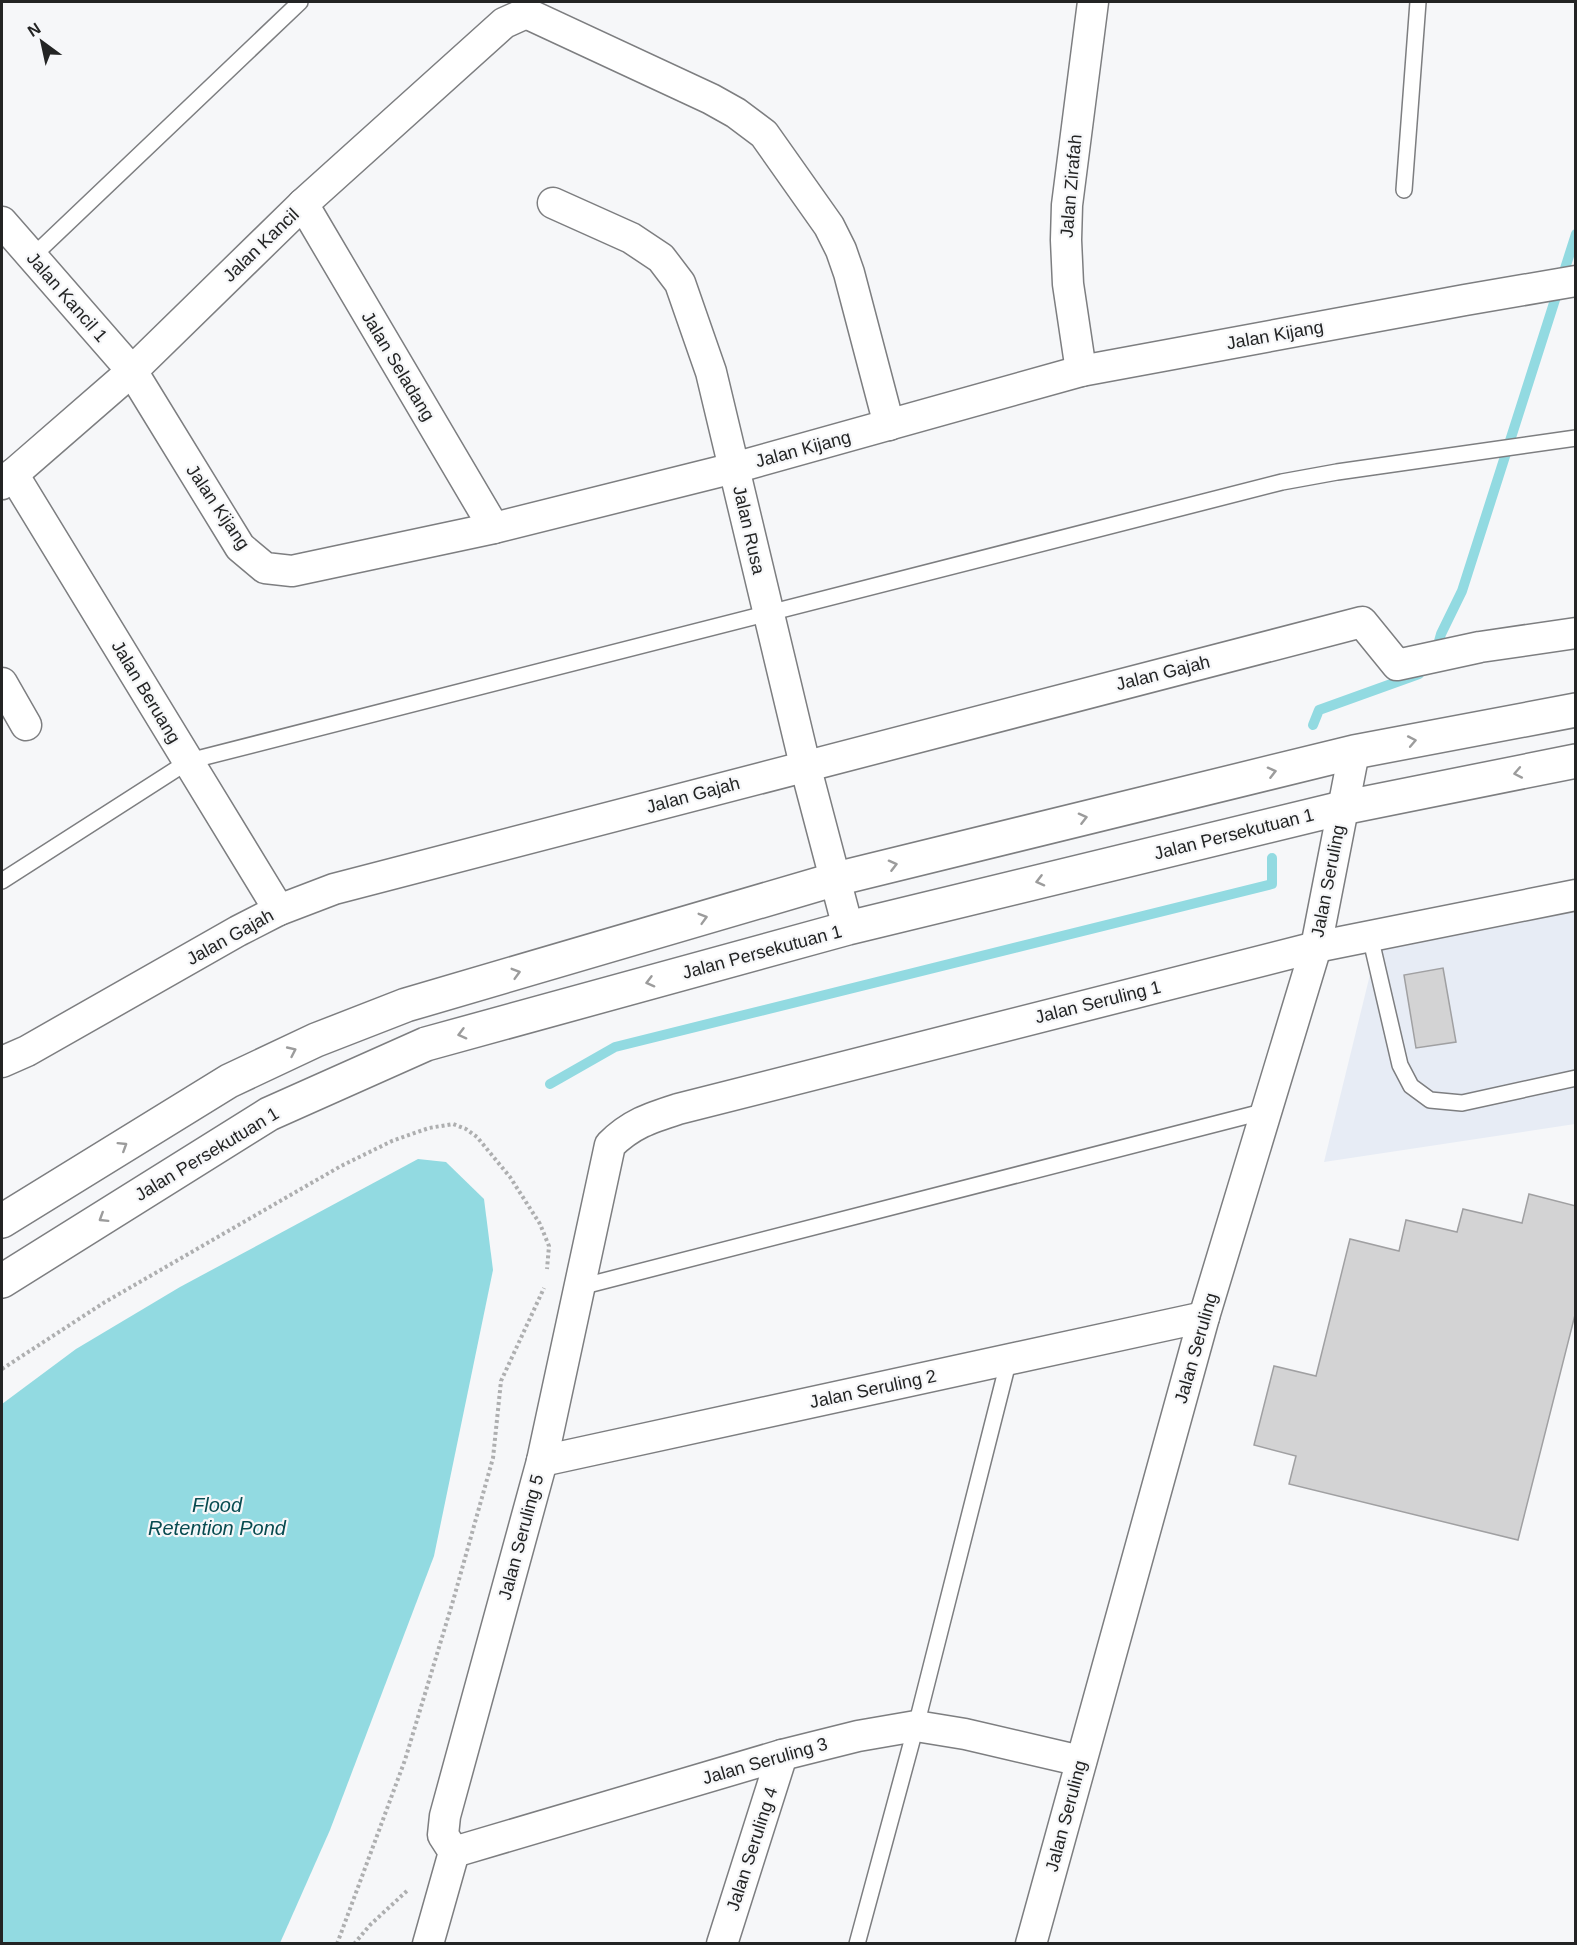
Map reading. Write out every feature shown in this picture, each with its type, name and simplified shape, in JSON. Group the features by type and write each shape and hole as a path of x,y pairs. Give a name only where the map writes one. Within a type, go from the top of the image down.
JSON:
{"highway":[{"path":"2,1221 229,1080 316,1040 406,1005 836,879 1354,752 1575,710"},
{"name":"Jalan Persekutuan 1","path":"2,1281 269,1114 426,1044 848,928 1342,808 1575,761"}],"street":[{"name":"Jalan Zirafah","path":"1081,371 1068,284 1067,205 1093,2"},
{"name":"Jalan Kancil","path":"5,473 132,371 303,204 504,23 525,7"},
{"path":"525,7 711,99 736,113 764,134 829,225 841,250 889,425"},
{"name":"Jalan Rusa","path":"554,203 631,238 661,258 680,283 711,372 848,928"},
{"name":"Jalan Seladang","path":"303,204 494,528"},
{"name":"Jalan Kancil 1","path":"2,222 132,371"},
{"name":"Jalan Kijang","path":"132,371 240,547 265,568 292,571 494,528 734,468 1081,371 1575,281"},
{"name":"Jalan Beruang","path":"5,473 189,761 279,910"},
{"name":"Jalan Gajah","path":"2,1062 27,1052 238,931 279,910 334,889 1362,622 1397,665 1480,647 1575,633"},
{"path":"2,683 26,725"},
{"name":"Jalan Seruling","path":"1031,1944 1204,1317 1316,947 1354,752"},
{"name":"Jalan Seruling 1","path":"626,1130 678,1109 1316,947 1575,895"},
{"name":"Jalan Seruling 5","path":"454,1852 443,1835 445,1816 542,1461 610,1146 626,1130"},
{"name":"Jalan Seruling 2","path":"542,1461 1204,1317"},
{"name":"Jalan Seruling 3","path":"454,1852 782,1755 858,1736 916,1726 964,1734 1081,1761"},
{"name":"Jalan Seruling 4","path":"722,1944 782,1755"},
{"path":"428,1944 454,1852"}],"lane":[{"path":"32,257 300,2"},
{"path":"1404,190 1418,2"},
{"path":"2,881 189,761 1282,482 1575,438"},
{"path":"1370,936 1400,1065 1411,1086 1430,1100 1462,1103 1575,1078"},
{"path":"580,1287 1266,1111"},
{"path":"857,1944 916,1726 1009,1359"}],"path":[{"path":"2,1369 105,1302 341,1166 392,1141 429,1128 453,1124 466,1128 477,1137 510,1177 540,1224 549,1246 548,1269"},
{"path":"337,1944 405,1760 453,1601 493,1458 501,1381 547,1281"},
{"path":"354,1944 370,1925 410,1888"}],"shaded area":[{"path":"1575,909 1575,1124 1324,1162 1378,942"}],"water":[{"name":"Flood Retention Pond","path":"418,1159 446,1162 484,1199 493,1270 434,1556 330,1830 280,1943 2,1943 2,1404 76,1349 180,1287"}],"building":[{"path":"1443,968 1456,1042 1416,1048 1404,975"},
{"path":"1529,1194 1576,1206 1576,1311 1518,1540 1289,1484 1296,1456 1254,1445 1274,1366 1316,1376 1350,1239 1399,1251 1406,1220 1457,1232 1463,1209 1522,1223"}],"waterway":[{"path":"1436,652 1441,634 1462,591 1576,234"},
{"path":"1313,725 1319,710 1419,674"},
{"path":"550,1084 615,1047 1272,884 1272,858"}]}
